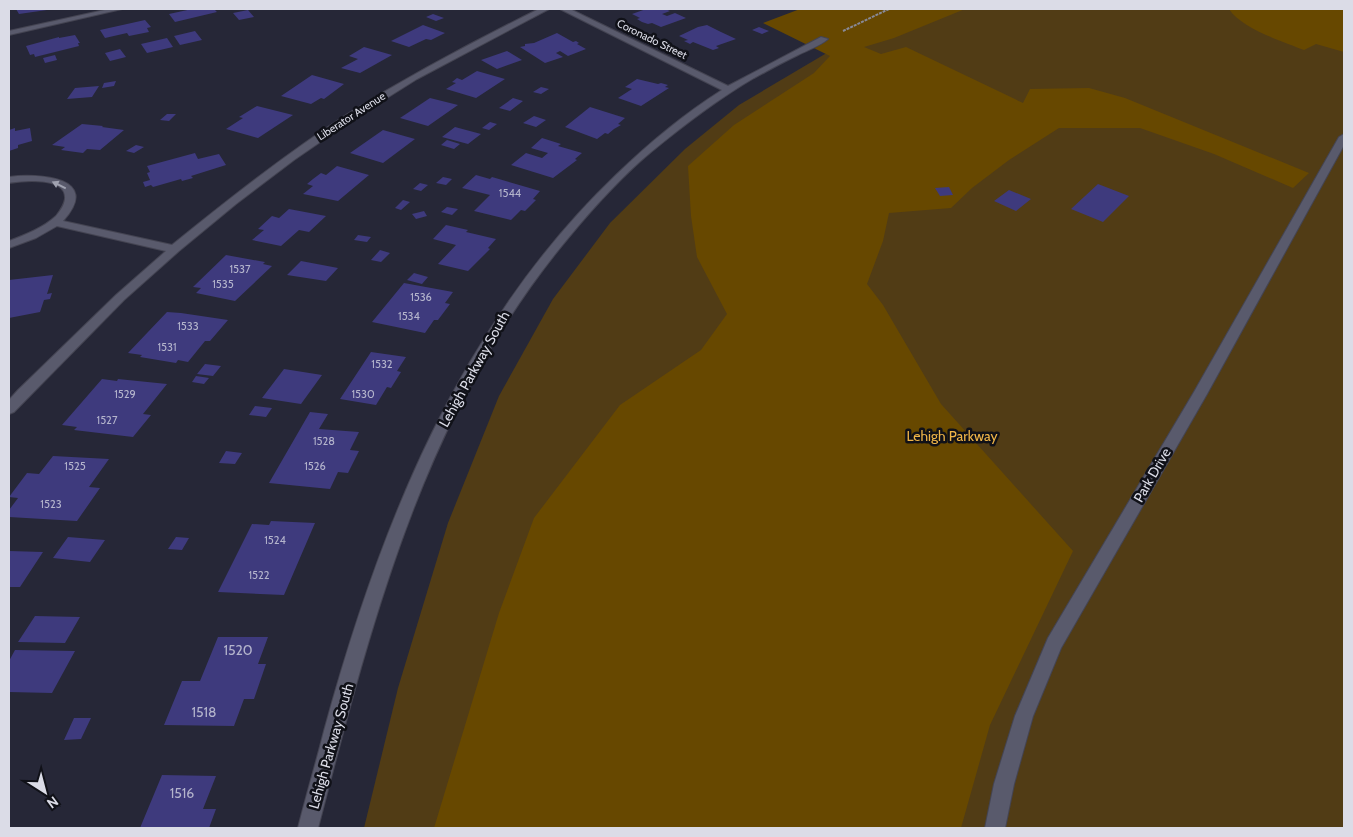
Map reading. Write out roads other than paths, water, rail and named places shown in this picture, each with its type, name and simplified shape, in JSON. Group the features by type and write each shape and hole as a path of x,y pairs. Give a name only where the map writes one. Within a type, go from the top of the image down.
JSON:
{"street":[{"path":"9,33 118,9"},
{"name":"Liberator Avenue","path":"9,409 97,319 174,249 282,163 380,96 440,61 545,9"},
{"name":"Coronado Street","path":"564,9 729,90"},
{"name":"Lehigh Parkway South","path":"308,828 370,606 403,510 438,430 474,363 510,305 546,255 586,208 626,168 667,133 729,90 789,55 824,39"},
{"name":"Park Drive","path":"995,828 1004,784 1024,716 1054,644 1200,394 1344,137"},
{"path":"9,180 44,179 59,183 68,190 71,199 66,210 55,222 35,235 9,245"},
{"path":"55,222 174,249"}],"park label":[{"name":"Lehigh Parkway","path":"952,436"}]}
